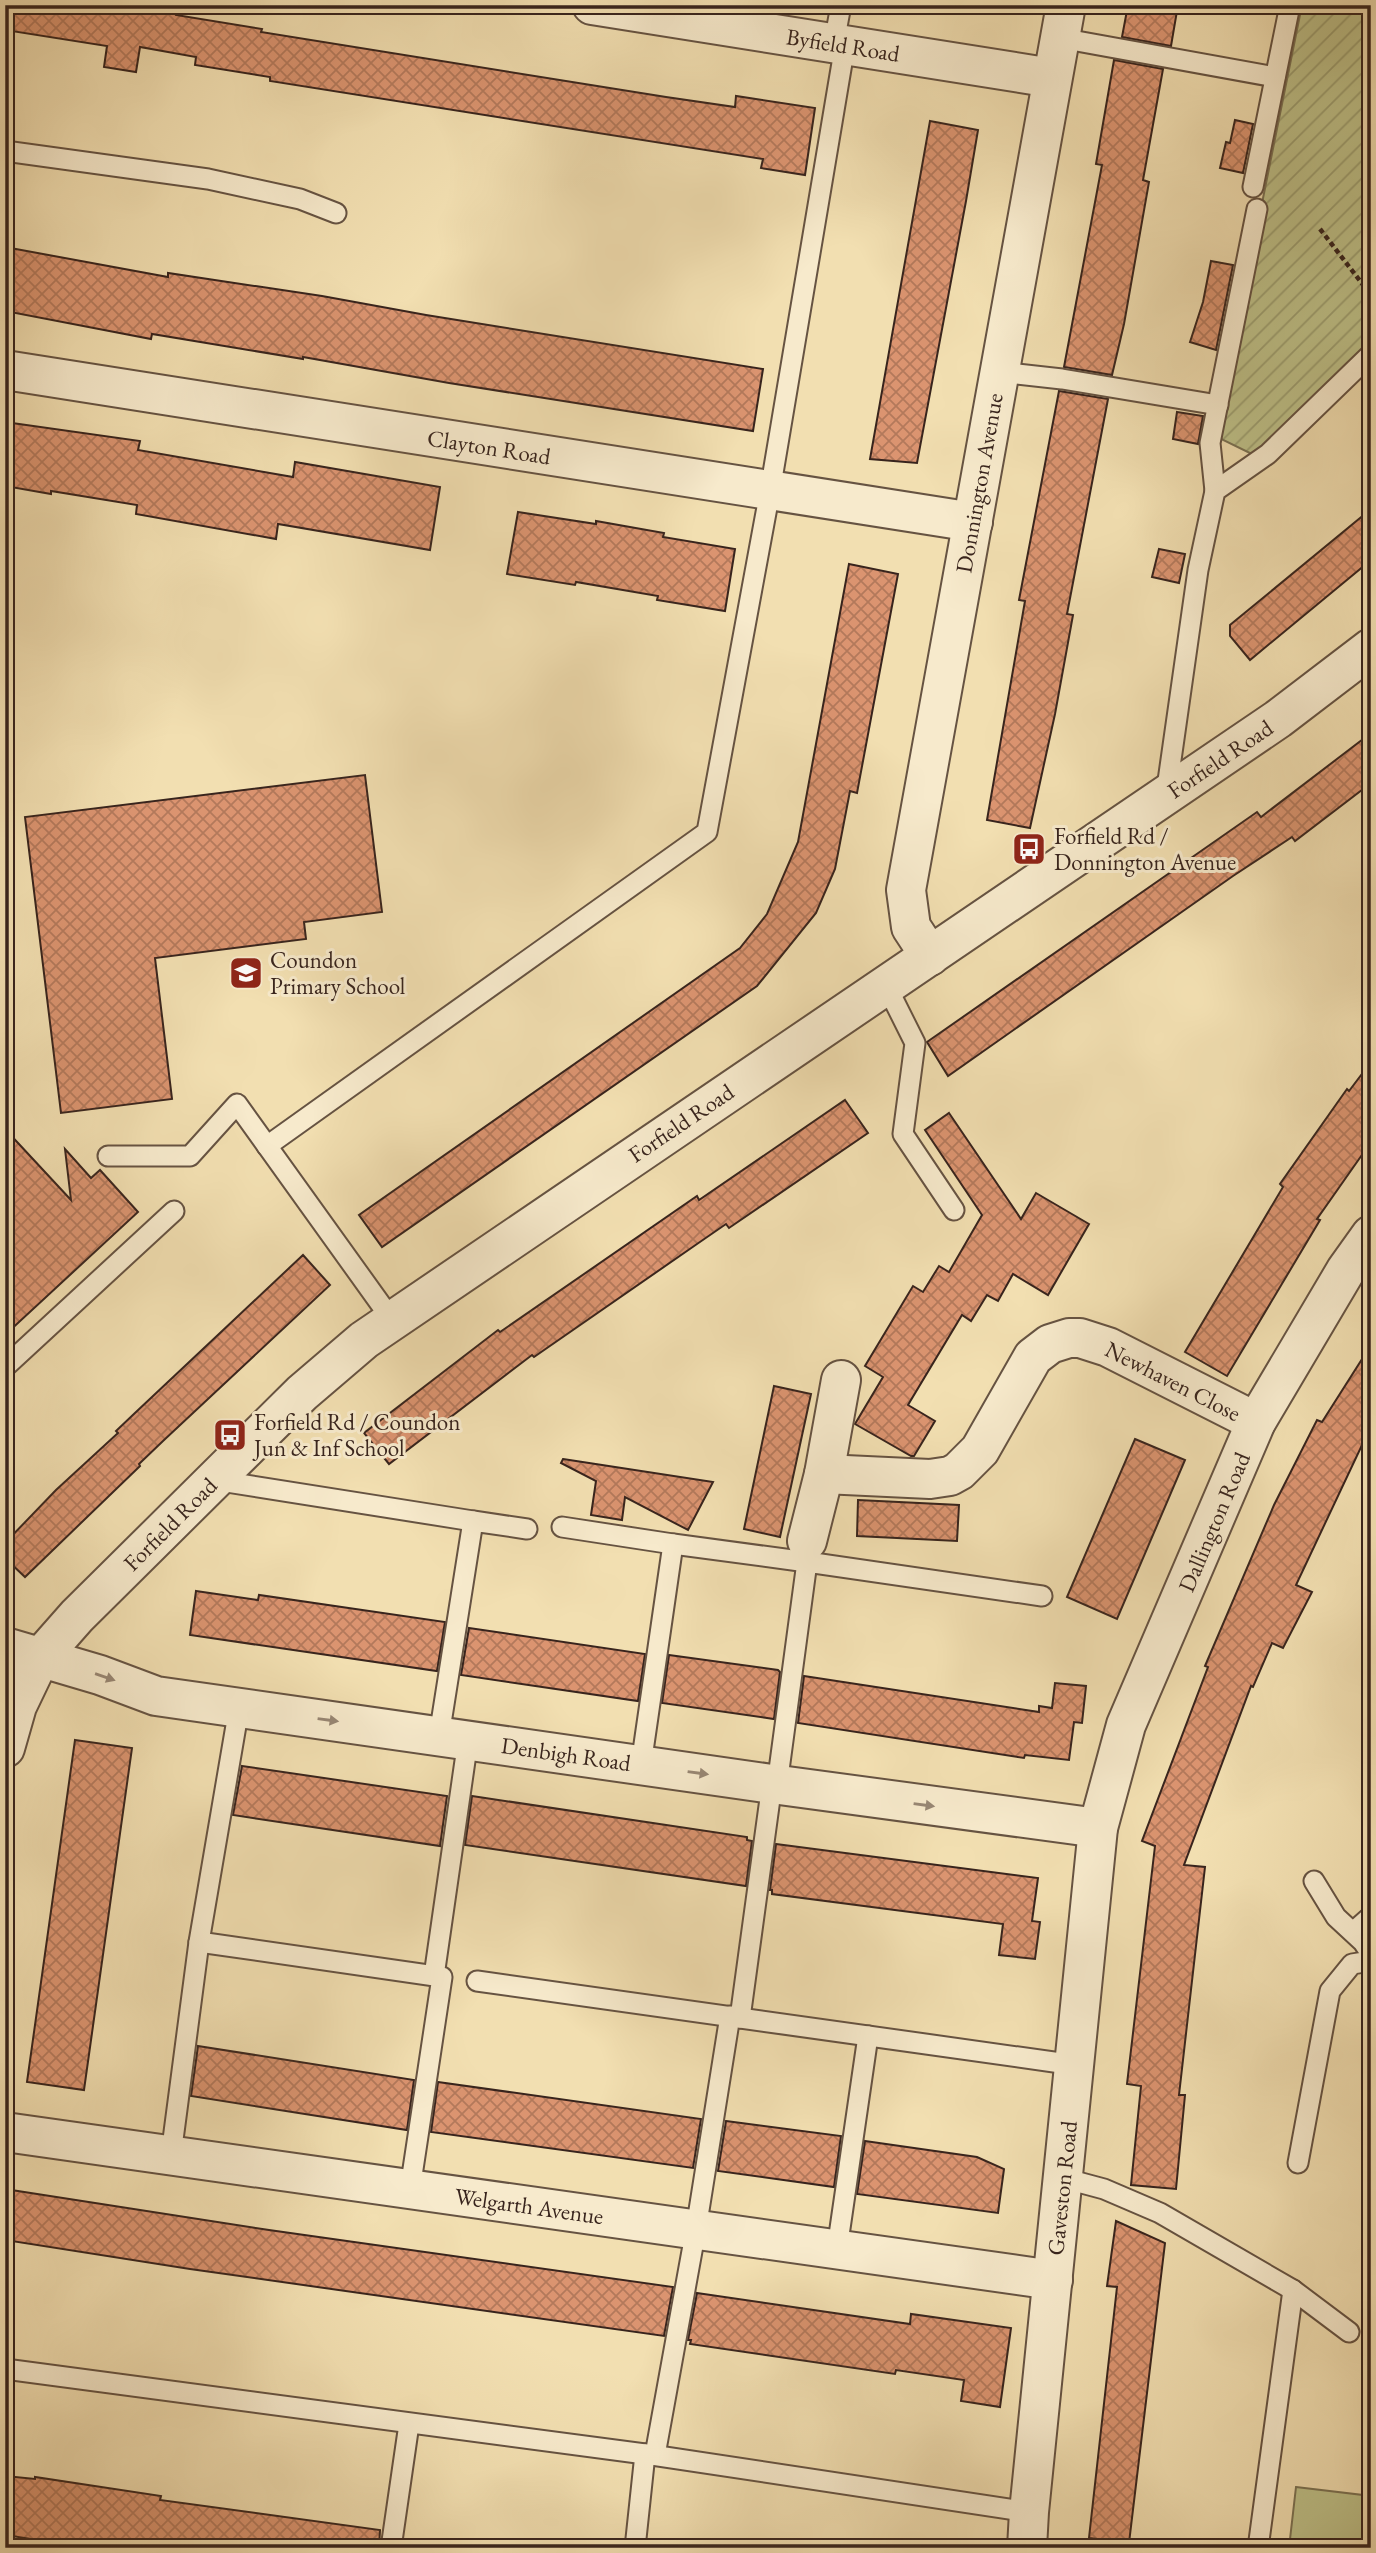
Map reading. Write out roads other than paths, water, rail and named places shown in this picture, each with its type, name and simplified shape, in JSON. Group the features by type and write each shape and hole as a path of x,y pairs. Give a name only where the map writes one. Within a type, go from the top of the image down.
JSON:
{"street":[{"name":"Byfield Road","path":"593,5 1052,78"},
{"name":"Donnington Avenue","path":"930,956 912,928 906,890 1063,22"},
{"name":"Clayton Road","path":"5,370 973,522"},
{"name":"Forfield Road","path":"5,1748 17,1706 23,1653 77,1616 302,1394 364,1340 1166,796 1278,719 1371,648"},
{"name":"Dallington Road","path":"1098,1828 1126,1726 1256,1422 1358,1278 1371,1235"},
{"name":"Newhaven Close","path":"824,1474 930,1479 950,1476 959,1471 980,1450 1033,1357 1050,1344 1069,1338 1080,1338 1108,1347 1256,1422"},
{"path":"807,1552 841,1380"},
{"name":"Denbigh Road","path":"23,1653 100,1675 156,1696 775,1785 1098,1828"},
{"name":"Gaveston Road","path":"1028,2530 1098,1828"},
{"name":"Welgarth Avenue","path":"5,2132 1053,2280"}],"lane":[{"path":"267,1146 707,832 770,491 839,44 841,5"},
{"path":"1253,187 1290,5"},
{"path":"1063,22 1275,77"},
{"path":"5,151 208,179 300,199 336,213"},
{"path":"1166,796 1198,570 1215,491 1210,443 1257,209"},
{"path":"1215,491 1268,454 1371,354"},
{"path":"999,372 1062,379 1218,405"},
{"path":"886,985 915,1043 903,1134 954,1210"},
{"path":"108,1156 190,1156 237,1104 392,1321"},
{"path":"5,1367 174,1211"},
{"path":"214,1480 527,1529"},
{"path":"434,1976 473,1521"},
{"path":"562,1527 673,1544 807,1552 1042,1596"},
{"path":"641,1765 673,1544"},
{"path":"635,2548 650,2454 696,2229 735,2017 775,1785 807,1552"},
{"path":"171,2155 199,1942 239,1707"},
{"path":"1314,1881 1336,1917 1371,1954"},
{"path":"1353,1932 1371,1916"},
{"path":"199,1942 442,1977 410,2189"},
{"path":"1297,2163 1330,1991 1352,1964 1371,1961"},
{"path":"477,1981 1074,2065"},
{"path":"837,2249 868,2036"},
{"path":"1063,2178 1104,2189 1160,2213 1293,2290 1349,2332"},
{"path":"1258,2548 1293,2290"},
{"path":"5,2369 650,2454 1028,2530"},
{"path":"391,2548 409,2424"}],"place":[{"name":"Forfield Rd / Donnington Avenue","path":"1029,849"},
{"name":"Coundon Primary School","path":"246,973"},
{"name":"Forfield Rd / Coundon Jun & Inf School","path":"230,1435"}]}
